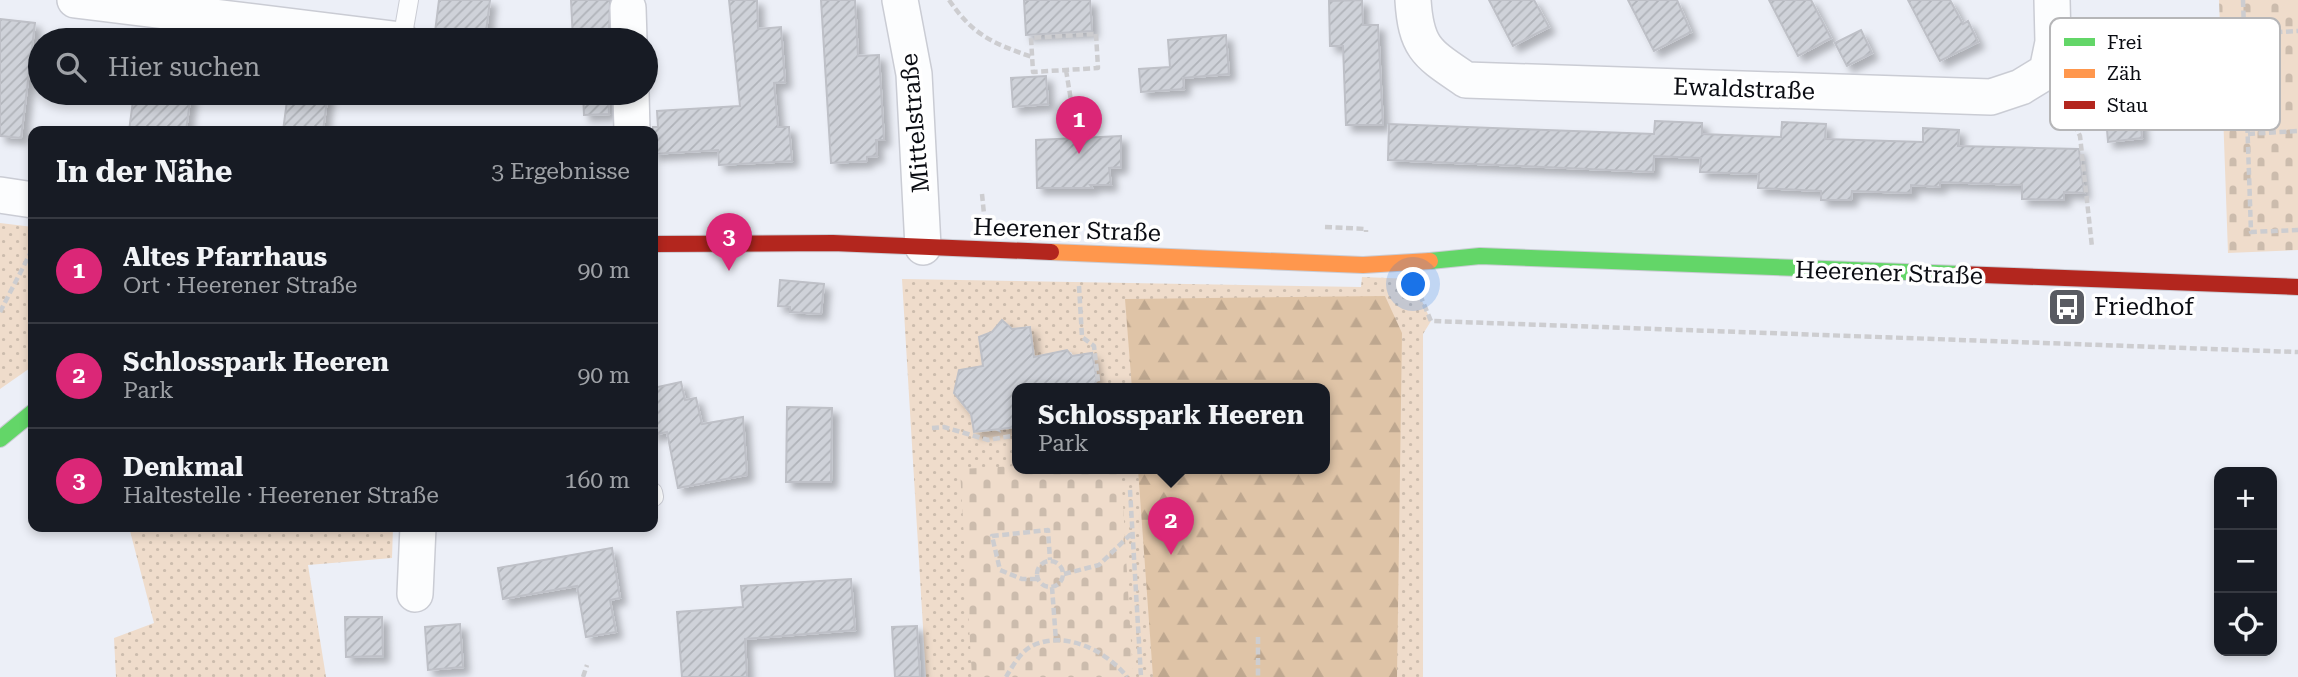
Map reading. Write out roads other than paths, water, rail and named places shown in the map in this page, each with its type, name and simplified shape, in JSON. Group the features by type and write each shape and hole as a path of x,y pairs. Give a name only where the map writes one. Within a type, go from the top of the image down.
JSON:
{"main road":[{"name":"Heerener Straße","path":"658,244 820,243 923,230 1077,254 1363,264 1402,264 1480,257 2298,287"},
{"name":"Heerener Straße","path":"1417,245 1480,257"},
{"path":"0,439 28,416"}],"street":[{"path":"75,0 304,28"},
{"name":"Mittelstraße","path":"900,0 914,74 923,230"},
{"name":"Ewaldstraße","path":"1413,0 1415,26 1428,55 1466,80 1991,97 2021,87 2047,71 2050,56"},
{"name":"Ewaldstraße","path":"2052,0 2052,18"},
{"path":"631,105 632,126"},
{"path":"0,195 28,199"},
{"path":"415,594 418,532"}],"lane":[{"path":"404,28 409,0"}],"place":[{"name":"Altes Pfarrhaus","path":"1079,154"},
{"name":"Denkmal","path":"729,271"},
{"name":"Friedhof","path":"2067,307"},
{"name":"Schlosspark Heeren","path":"1171,555"}]}
